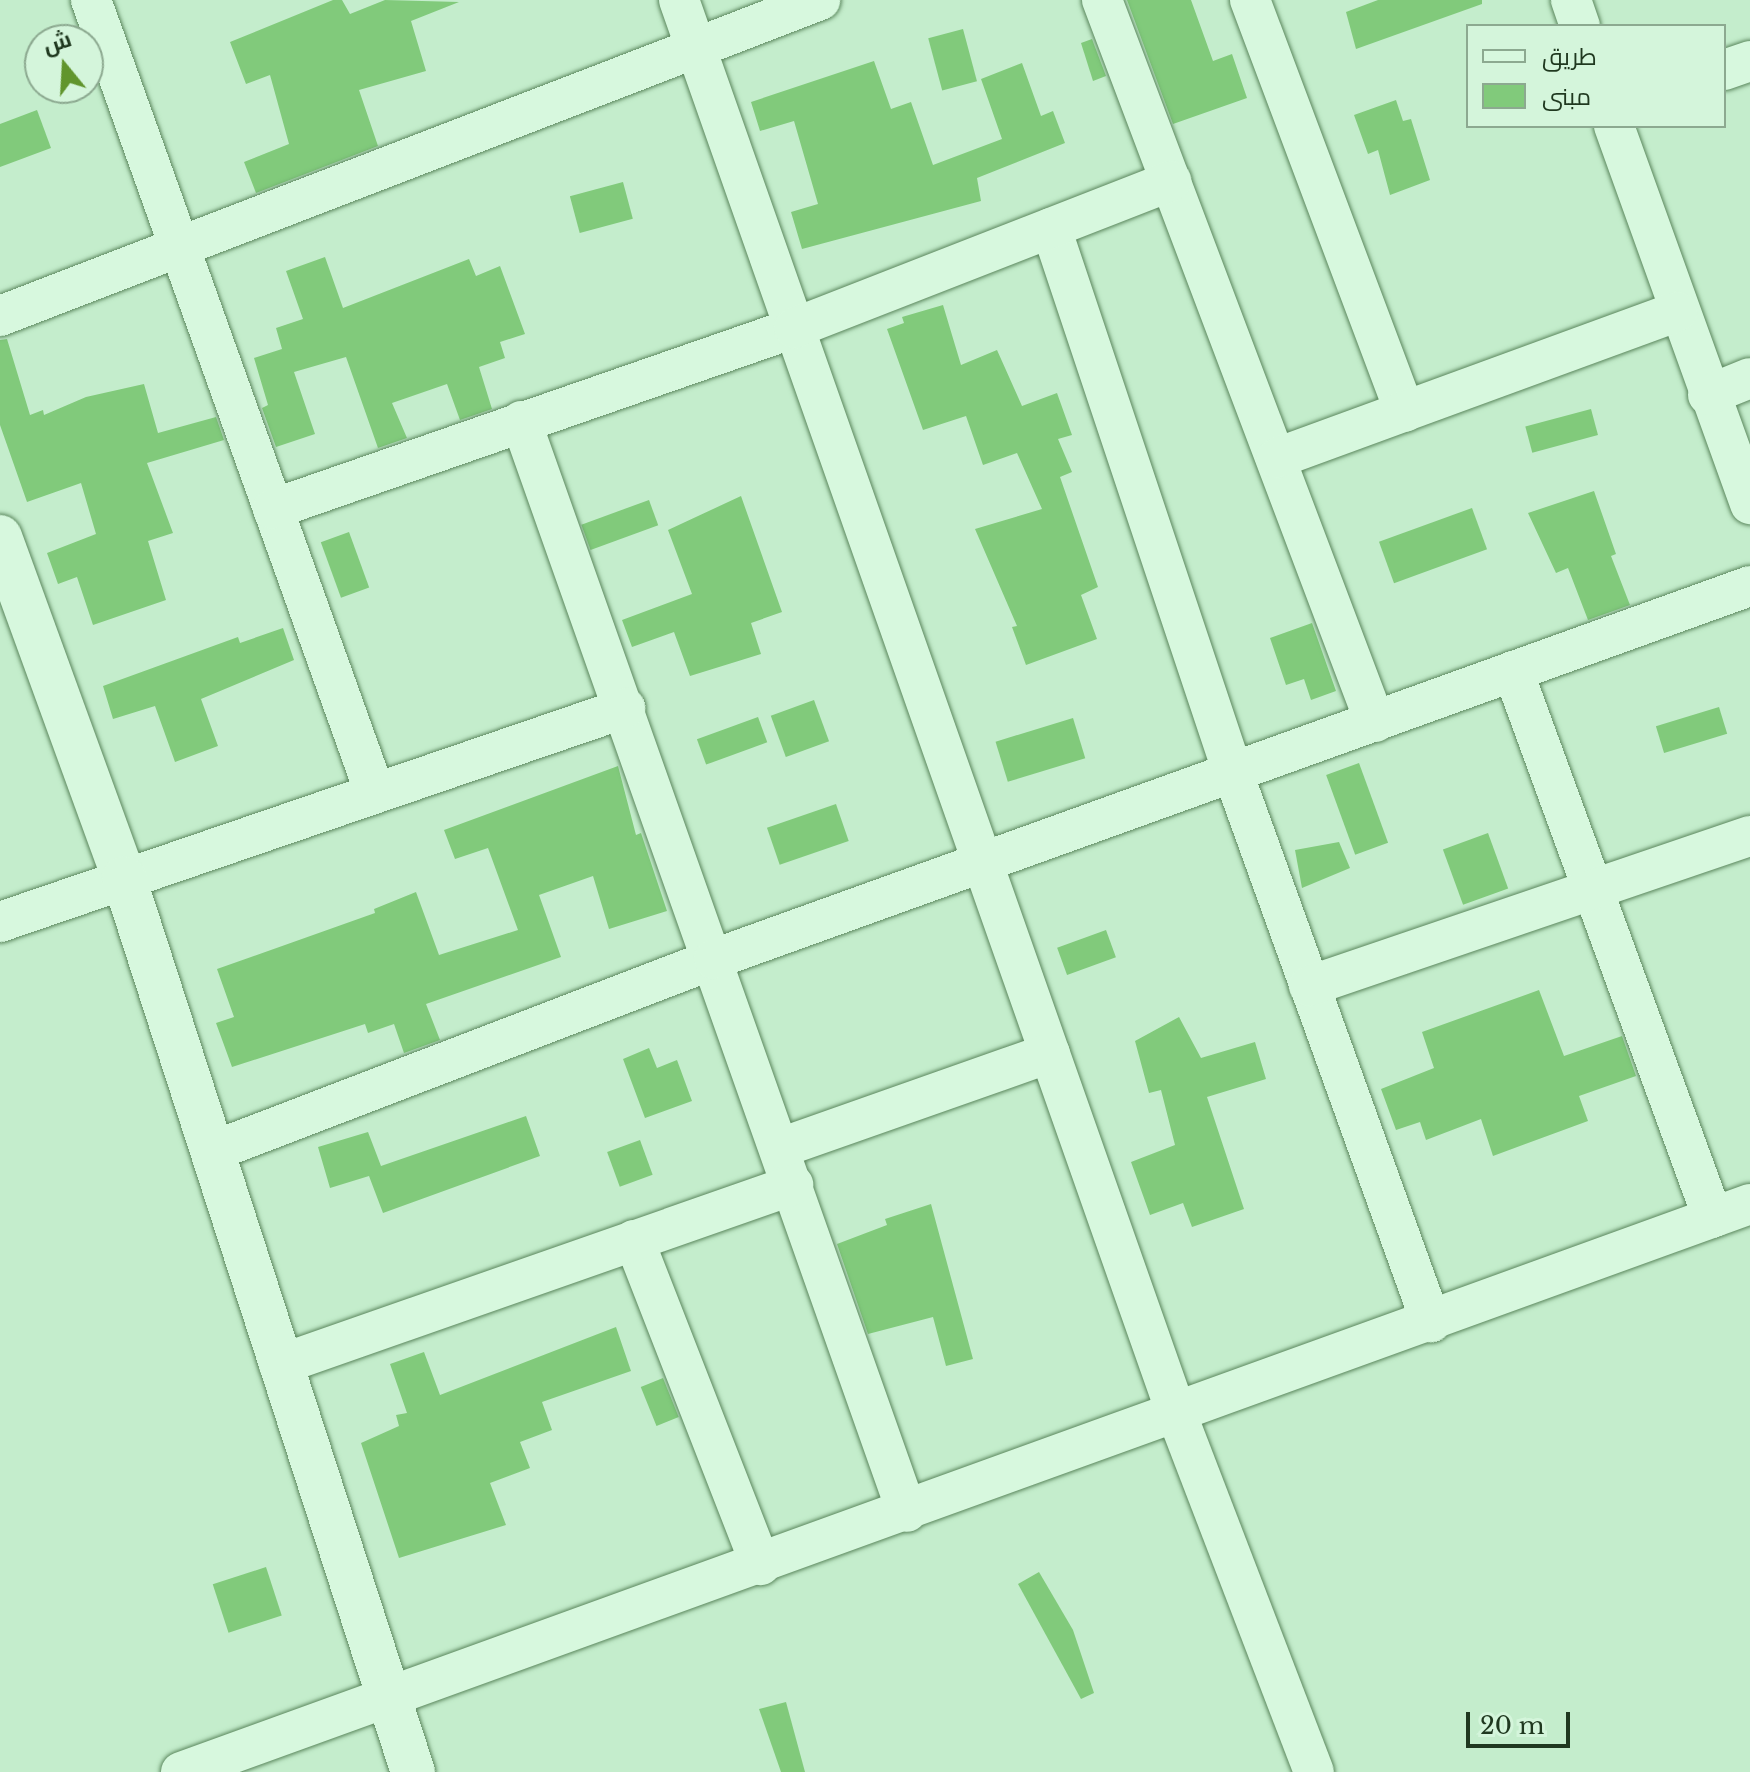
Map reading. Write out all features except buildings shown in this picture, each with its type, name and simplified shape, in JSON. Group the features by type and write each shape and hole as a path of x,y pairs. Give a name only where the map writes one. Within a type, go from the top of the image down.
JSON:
{"street":[{"path":"91,0 375,793"},
{"path":"679,0 1177,1415 1314,1772"},
{"path":"0,316 820,0"},
{"path":"1102,0 1375,722"},
{"path":"1250,0 1405,412"},
{"path":"1571,0 1579,24"},
{"path":"1726,69 1750,61"},
{"path":"1615,128 1677,312 1750,504"},
{"path":"273,509 794,328 1171,181"},
{"path":"1051,228 1233,773 1431,1322"},
{"path":"1277,458 1677,312"},
{"path":"1708,395 1750,378"},
{"path":"521,421 714,959 907,1512"},
{"path":"0,537 124,878 386,1699 413,1772"},
{"path":"211,1152 714,959 1750,586"},
{"path":"1513,671 1713,1218"},
{"path":"0,922 625,708"},
{"path":"1309,986 1591,886 1750,836"},
{"path":"780,1148 1050,1053"},
{"path":"279,1365 793,1185"},
{"path":"181,1772 1177,1415 1750,1204"},
{"path":"634,1240 761,1565"}]}
